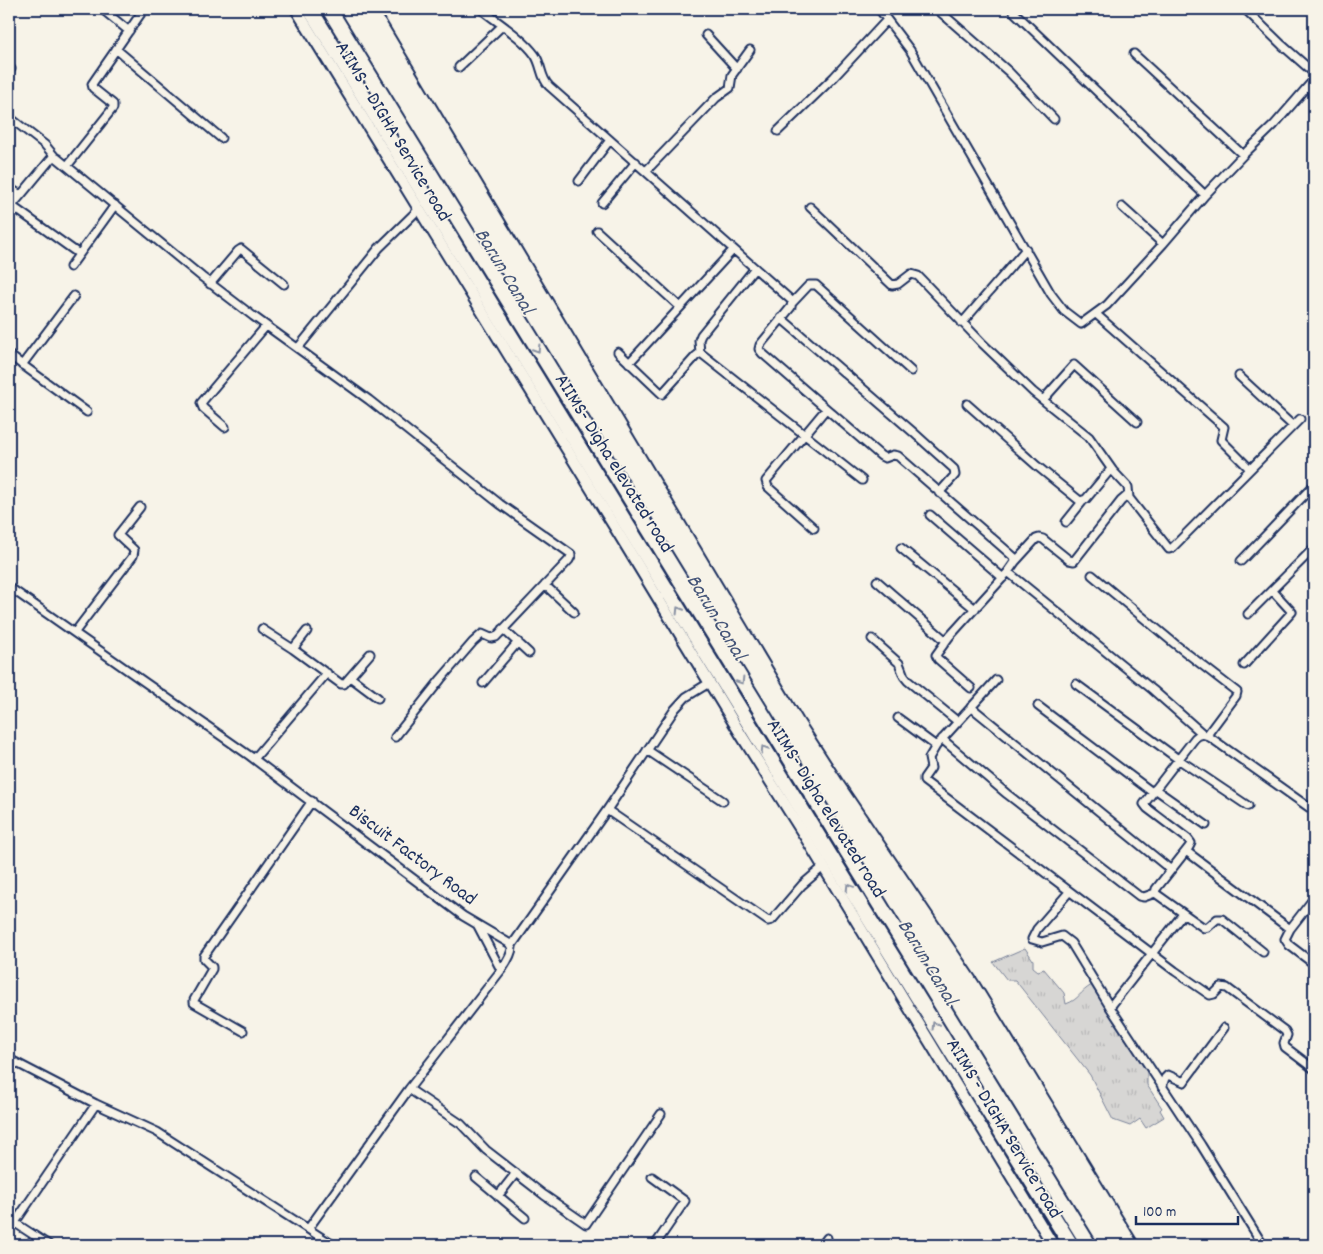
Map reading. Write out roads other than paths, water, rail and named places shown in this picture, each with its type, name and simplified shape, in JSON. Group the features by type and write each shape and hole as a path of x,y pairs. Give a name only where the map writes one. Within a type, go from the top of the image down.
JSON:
{"highway":[{"name":"AIIMS- Digha elevated road","path":"310,9 1071,1245"},
{"name":"AIIMS- Digha elevated road","path":"329,9 1089,1245"}],"main road":[{"name":"AIIMS - DIGHA Service road","path":"296,9 368,123 1053,1245"}],"street":[{"path":"102,9 128,31"},
{"path":"67,166 114,106 112,102 92,85 144,9"},
{"path":"481,9 535,55 546,83 793,302"},
{"path":"878,9 907,45 1051,294 1064,311 1081,324 1107,304 1242,155 1274,125 1314,81"},
{"path":"937,9 1008,72 1054,119"},
{"path":"1245,9 1314,73"},
{"path":"1014,12 1205,195"},
{"path":"778,131 834,77 886,21"},
{"path":"459,67 502,26"},
{"path":"706,35 737,68"},
{"path":"116,49 221,138"},
{"path":"646,171 716,98 730,88 732,85 731,77 750,50"},
{"path":"1134,54 1242,155"},
{"path":"9,117 210,284 369,400 500,504 571,554 568,560 494,639 482,634 479,636 441,679 395,737"},
{"path":"579,181 610,140"},
{"path":"55,157 50,160 10,208 79,254"},
{"path":"602,203 636,162"},
{"path":"9,188 21,195"},
{"path":"70,267 115,205"},
{"path":"810,207 892,284 898,284 911,274 916,275 962,323 1043,400 1084,432 1094,443 1111,469 1128,487 1128,495 1166,547 1170,549 1300,419"},
{"path":"1122,207 1163,244"},
{"path":"298,348 379,248 419,209"},
{"path":"597,231 680,308"},
{"path":"210,284 241,249 284,284"},
{"path":"962,323 1026,249"},
{"path":"629,363 733,250"},
{"path":"755,268 701,335 699,340 700,354 862,480"},
{"path":"911,372 816,285 809,286 793,302 759,347 760,351 881,456 886,458 895,454 898,456 1014,557 1015,562"},
{"path":"22,365 74,296"},
{"path":"1096,314 1224,427 1221,440 1250,469"},
{"path":"781,318 913,432 955,471 955,475 939,493"},
{"path":"225,427 203,408 201,403 266,326"},
{"path":"618,352 662,394 696,356 700,354"},
{"path":"9,356 87,412"},
{"path":"1043,400 1074,365 1137,422"},
{"path":"1240,376 1293,426"},
{"path":"967,404 1037,466 1082,502"},
{"path":"814,528 766,483 768,476 805,435 826,408"},
{"path":"1066,522 1111,469"},
{"path":"1241,561 1314,485"},
{"path":"971,688 936,658 937,652 1034,542 1039,538 1043,539 1069,560 1074,561 1121,501 1128,495"},
{"path":"75,632 133,556 134,550 118,535 140,507"},
{"path":"930,515 1153,690 1205,735 1314,811"},
{"path":"901,548 975,609"},
{"path":"1248,614 1314,548"},
{"path":"1092,575 1175,644 1237,692 1236,696 1205,735"},
{"path":"877,581 946,641"},
{"path":"545,585 574,612"},
{"name":"Biscuit Factory Road","path":"9,587 254,759 478,926 512,945"},
{"path":"1244,665 1292,614 1291,609 1272,590"},
{"path":"262,629 294,649 342,684 370,654"},
{"path":"503,629 529,653"},
{"path":"294,649 307,631"},
{"path":"872,639 899,663 908,681 958,721"},
{"path":"483,683 518,642"},
{"path":"254,759 327,672"},
{"path":"350,677 378,698"},
{"path":"996,680 936,746 929,758 932,766 924,778 925,783 1150,954 1210,995 1222,987 1227,988 1285,1031 1287,1035 1284,1043 1285,1047 1314,1069"},
{"path":"308,1228 409,1089 501,970 509,957 512,945 681,702 692,693 710,684"},
{"path":"1076,684 1178,759 1248,806"},
{"path":"1038,706 1206,825"},
{"path":"971,707 1171,870"},
{"path":"898,718 936,746"},
{"path":"1155,893 1154,890 1186,851 1190,841 1145,806 1145,801 1195,738 1199,735 1205,735"},
{"path":"942,739 1007,794 1139,896 1144,897 1155,893"},
{"path":"647,750 722,801"},
{"path":"243,1030 194,1003 212,970 204,956 312,801"},
{"path":"607,810 768,921 772,920 802,885 823,866"},
{"path":"1186,851 1290,929"},
{"path":"1069,892 1036,929 1032,939 1042,942 1058,936 1068,940 1201,1145 1263,1245"},
{"path":"1155,893 1204,928 1217,919 1222,919 1263,952"},
{"path":"1314,898 1312,906 1290,929 1285,938 1286,943 1314,964"},
{"path":"1110,1007 1183,914"},
{"path":"478,926 501,970"},
{"path":"1162,1086 1168,1075 1184,1082 1224,1028"},
{"path":"9,1059 96,1104 157,1132 333,1245"},
{"path":"409,1089 461,1124 481,1145 586,1224 661,1114"},
{"path":"49,1245 11,1221 96,1104"},
{"path":"498,1196 516,1173"},
{"path":"476,1177 525,1218"},
{"path":"652,1177 685,1202 655,1245"},
{"path":"822,1245 827,1238"}],"waterway":[{"name":"Barun Canal","path":"455,226 987,1096"}],"railway":[{"path":"379,9 804,720 978,980 1140,1245"}]}
